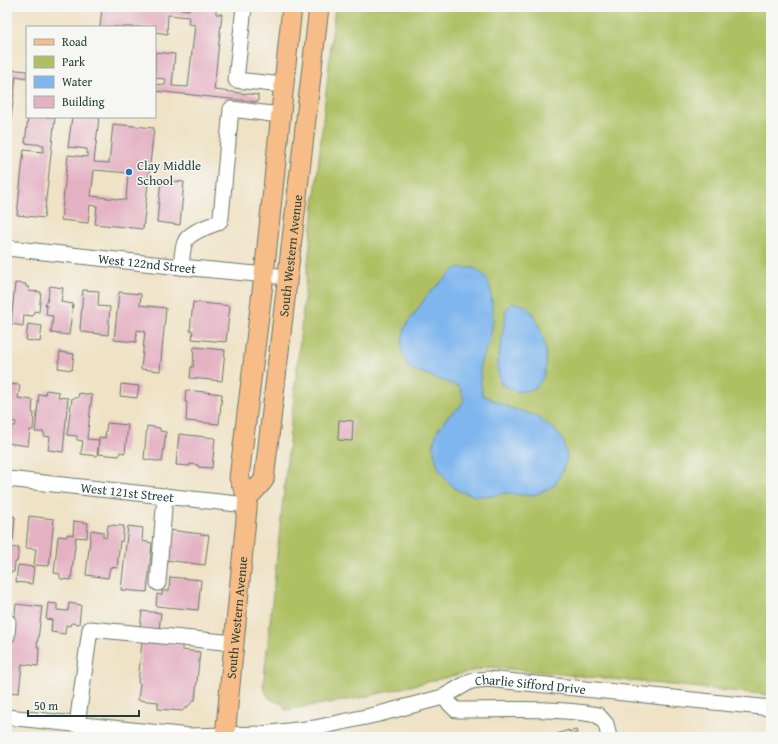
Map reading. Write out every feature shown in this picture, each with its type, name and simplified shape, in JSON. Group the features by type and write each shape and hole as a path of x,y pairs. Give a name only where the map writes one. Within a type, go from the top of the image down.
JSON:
{"main road":[{"name":"South Western Avenue","path":"226,736 247,502 239,478 264,275 292,7"},
{"name":"South Western Avenue","path":"247,502 264,480 319,7"}],"street":[{"path":"244,7 236,80 283,85"},
{"path":"181,267 186,240 196,232 220,221 231,110 280,115"},
{"name":"West 122nd Street","path":"7,248 288,277"},
{"name":"West 121st Street","path":"7,480 165,496 247,502"},
{"path":"158,583 165,496"},
{"path":"77,725 90,629 234,643"},
{"name":"Charlie Sifford Drive","path":"7,717 189,736 262,734 315,728 379,714 444,697 471,681 487,679 771,708"},
{"path":"444,697 456,710 527,709 573,711 598,715 606,724 609,737"}],"green space":[{"path":"335,7 771,7 771,695 490,667 360,698 285,710 284,705 270,699 263,688"}],"water":[{"path":"457,268 475,268 487,278 491,291 493,321 490,339 481,360 480,370 482,395 510,408 534,415 553,428 563,440 567,456 563,470 554,486 535,495 505,493 492,496 475,496 457,490 446,480 438,467 433,447 437,431 448,416 460,407 464,400 460,387 409,368 403,355 401,344 405,327 429,293"},
{"path":"512,303 524,305 532,313 538,324 546,352 546,367 542,379 535,387 524,391 515,391 501,384 497,368 506,310"}],"building":[{"path":"102,7 162,7 189,10 190,7 216,7 216,14 222,14 214,90 258,95 258,102 156,91 156,84 165,85 166,79 156,78 156,52 175,54 172,86 188,87 195,25 188,24 189,17 168,15 168,34 156,32 156,26 100,26"},
{"path":"7,69 26,71 26,78 16,76 7,145"},
{"path":"28,118 55,118 44,218 17,215 24,150 43,152 44,145 25,143"},
{"path":"72,118 99,118 94,162 109,163 113,124 154,128 143,229 95,224 97,206 90,205 88,223 61,220 68,155 87,157 87,149 68,147","holes":["94,170 128,173 126,200 91,196"]},
{"path":"161,180 184,182 180,225 157,222"},
{"path":"15,283 26,284 26,287 29,287 28,291 41,292 39,312 34,311 33,316 24,315 23,326 11,324"},
{"path":"50,286 63,288 61,302 73,304 69,335 51,333 53,316 46,315 47,306 45,305"},
{"path":"83,290 99,291 98,306 110,307 108,335 82,332 80,329"},
{"path":"119,292 141,294 140,305 166,308 160,371 141,369 145,331 137,330 136,342 114,340"},
{"path":"193,302 230,306 226,342 192,339 193,331 190,331"},
{"path":"28,324 42,326 40,342 26,340"},
{"path":"194,347 225,350 222,381 190,378 191,367 193,367"},
{"path":"60,352 74,354 72,370 58,368"},
{"path":"7,384 20,385 18,398 33,400 33,430 30,430 28,446 7,443 7,426 15,426 16,422 11,421 11,418 7,418"},
{"path":"121,384 139,386 137,398 120,396"},
{"path":"46,390 59,392 58,397 68,398 63,452 48,450 50,437 44,436 44,432 35,432 39,394 45,395"},
{"path":"186,390 222,394 219,424 186,421"},
{"path":"79,393 92,395 87,439 99,440 97,456 81,454 83,441 77,440 77,436 67,435 72,398 78,398"},
{"path":"339,420 353,421 352,441 338,440"},
{"path":"107,423 128,425 125,453 120,452 119,456 98,454 99,437 105,438"},
{"path":"147,426 160,428 160,431 166,432 162,462 144,459"},
{"path":"179,434 215,438 212,468 198,467 198,465 190,464 190,466 176,465"},
{"path":"7,514 15,517 13,540 7,540"},
{"path":"29,516 54,519 49,566 34,565 36,549 26,548"},
{"path":"74,521 88,523 87,538 76,537 71,580 61,579 60,574 54,573 58,536 67,537 67,534 73,535"},
{"path":"108,525 124,526 122,542 120,541 117,568 110,567 108,578 86,575 91,530 103,532 103,537 106,538"},
{"path":"128,526 143,528 142,541 152,543 147,592 121,590"},
{"path":"169,530 209,535 205,565 166,560"},
{"path":"7,547 19,548 14,572 7,572"},
{"path":"18,565 34,567 32,584 16,582"},
{"path":"170,577 201,580 198,610 156,606 157,594 162,595 162,591 169,591"},
{"path":"48,603 57,604 57,610 68,611 69,603 81,605 79,624 71,623 70,626 66,625 65,634 51,632 52,620 46,619"},
{"path":"16,604 42,607 37,647 39,647 38,666 22,664 19,693 7,692 7,661 10,661"},
{"path":"142,611 161,613 159,630 140,628"},
{"path":"142,641 182,645 182,650 200,652 195,700 182,711 158,709 158,702 138,700"},
{"path":"569,730 569,732 576,730 577,733 573,734 575,737 547,737"}],"place":[{"name":"Clay Middle School","path":"129,172"}]}
